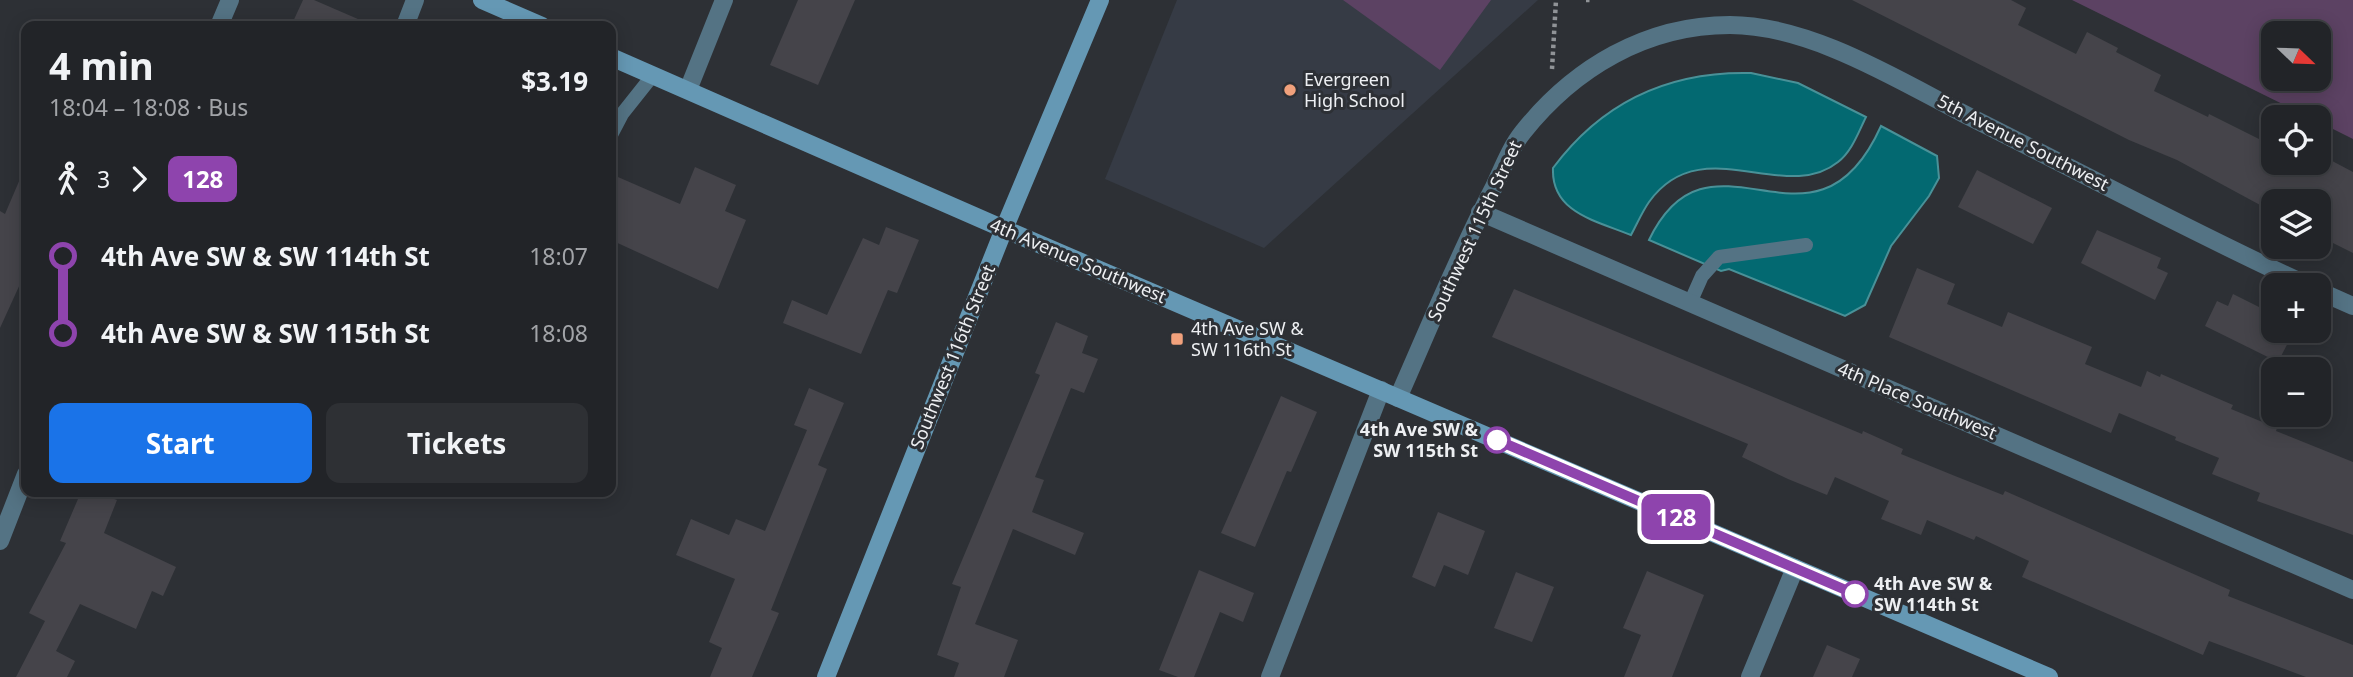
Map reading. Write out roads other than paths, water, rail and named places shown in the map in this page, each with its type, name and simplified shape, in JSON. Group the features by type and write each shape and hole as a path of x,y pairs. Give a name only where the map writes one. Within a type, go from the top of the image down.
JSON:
{"street":[{"path":"221,21 230,0"},
{"path":"407,21 415,0"},
{"path":"482,0 530,21"},
{"path":"688,90 724,0"},
{"name":"Southwest 116th Street","path":"826,677 1003,229 1100,0"},
{"name":"Southwest 115th Street","path":"1398,398 1480,212 1521,135 1551,99 1591,66 1632,45 1675,31 1731,25"},
{"name":"5th Avenue Southwest","path":"1731,25 1774,31 1856,59 2283,273"},
{"name":"4th Avenue Southwest","path":"616,59 1003,229 1795,568 2024,672 2049,677"},
{"name":"4th Place Southwest","path":"1480,212 2353,590"},
{"path":"2331,296 2353,306"},
{"path":"1270,677 1381,390"},
{"path":"0,541 21,487"},
{"path":"1750,677 1795,568"}],"lane":[{"path":"616,125 653,75"},
{"path":"1690,303 1702,276 1719,257 1806,245"}],"water":[{"path":"1751,73 1798,83 1866,117 1843,158 1817,173 1793,176 1718,169 1693,171 1670,181 1649,202 1631,235 1591,220 1568,205 1560,195 1554,183 1553,168 1593,125 1616,108 1665,85 1692,78"},
{"path":"1881,126 1937,156 1939,178 1929,196 1891,246 1865,305 1845,316 1729,269 1721,271 1649,240 1674,204 1702,189 1732,187 1794,194 1825,189 1854,168"}],"place":[{"name":"Evergreen High School","path":"1290,90"},
{"name":"4th Ave SW & SW 116th St","path":"1177,339"},
{"name":"4th Ave SW & SW 115th St","path":"1497,440"},
{"name":"4th Ave SW & SW 114th St","path":"1855,594"}]}
